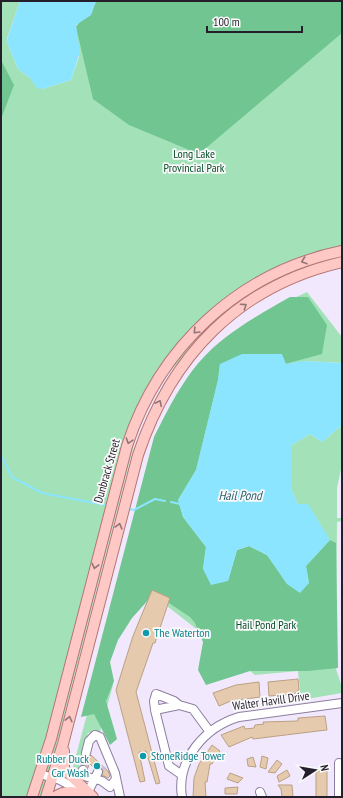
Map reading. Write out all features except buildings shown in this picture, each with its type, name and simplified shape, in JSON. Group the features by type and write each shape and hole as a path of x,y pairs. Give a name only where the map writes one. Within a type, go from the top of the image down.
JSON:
{"main road":[{"name":"Dunbrack Street","path":"32,797 40,774 68,673 123,459 136,421 153,386 167,365 190,336 235,297 255,284 287,268 321,256 342,251"},
{"name":"Dunbrack Street","path":"46,797 63,744 138,455 150,421 167,388 199,344 240,308 288,280 322,267 342,262"},
{"path":"63,744 64,769 91,796"},
{"path":"55,797 61,793 71,792 91,796"}],"street":[{"path":"179,705 174,701 156,694 154,701 155,710 169,766 182,775"},
{"name":"Walter Havill Drive","path":"182,797 182,775 192,751 210,732 224,721 238,717 342,703"},
{"path":"155,710 179,705 193,708 210,732"},
{"path":"86,754 89,741 95,735 100,737 109,758 120,797"},
{"path":"40,774 53,778 91,796 98,772 109,758"},
{"path":"339,762 341,774 339,797"},
{"path":"83,770 84,776 98,772"},
{"path":"98,772 102,781 110,787 116,779"}],"green space":[{"name":"Long Lake Provincial Park","path":"1,1 20,1 7,39 9,47 18,69 42,89 71,80 79,57 75,27 96,4 96,1 342,16 342,262 290,278 196,343 169,372 148,405 138,429 51,766 40,797 1,797"},
{"path":"96,1 342,1 342,33 199,154 129,125 93,99 76,27 81,20 91,15"},
{"path":"1,60 14,85 1,119"},
{"name":"Hail Pond Park","path":"307,292 342,337 342,363 303,361 196,470 180,504 183,517 206,547 203,569 228,581 237,550 306,566 298,504 292,491 292,445 310,434 322,442 342,425 342,465 337,488 337,518 342,518 342,521 337,522 336,669 342,687 342,693 301,700 298,671 255,675 153,595 113,638 107,661 113,685 100,732 88,733 77,774 73,767 147,488 175,408 279,305"},
{"name":"Hail Pond Park","path":"290,297 308,297 327,325 322,354 285,364 220,364 218,380 196,470 178,500 183,517 206,547 203,569 228,581 237,550 249,546 267,555 287,584 309,583 306,566 330,540 336,543 338,668 307,671 250,671 206,685 198,670 203,642 195,623 190,617 169,603 148,600 132,618 118,640 110,662 114,681 106,701 117,739 110,745 94,714 81,717 154,437 181,387 202,359 237,329"}],"water":[{"path":"20,1 96,1 91,15 76,25 80,52 71,80 42,89 37,88 29,77 18,69 7,40"},
{"name":"Hail Pond","path":"242,354 282,354 286,364 303,361 342,363 342,425 322,442 310,434 292,445 292,491 298,504 308,504 330,540 306,566 309,583 300,593 287,584 267,555 249,546 237,550 228,581 211,585 203,569 206,547 183,517 178,500 196,470 218,380 220,364"}],"waterway":[{"path":"1,456 12,477 42,493 105,505"},
{"path":"129,509 134,510 155,499 165,501"},
{"path":"171,502 180,504"}],"tunnel":[{"path":"83,770 86,753"},
{"path":"98,772 103,765"}],"place":[{"name":"The Waterton","path":"146,633"},
{"name":"StoneRidge Tower","path":"143,756"},
{"name":"Rubber Duck Car Wash","path":"97,766"}]}
